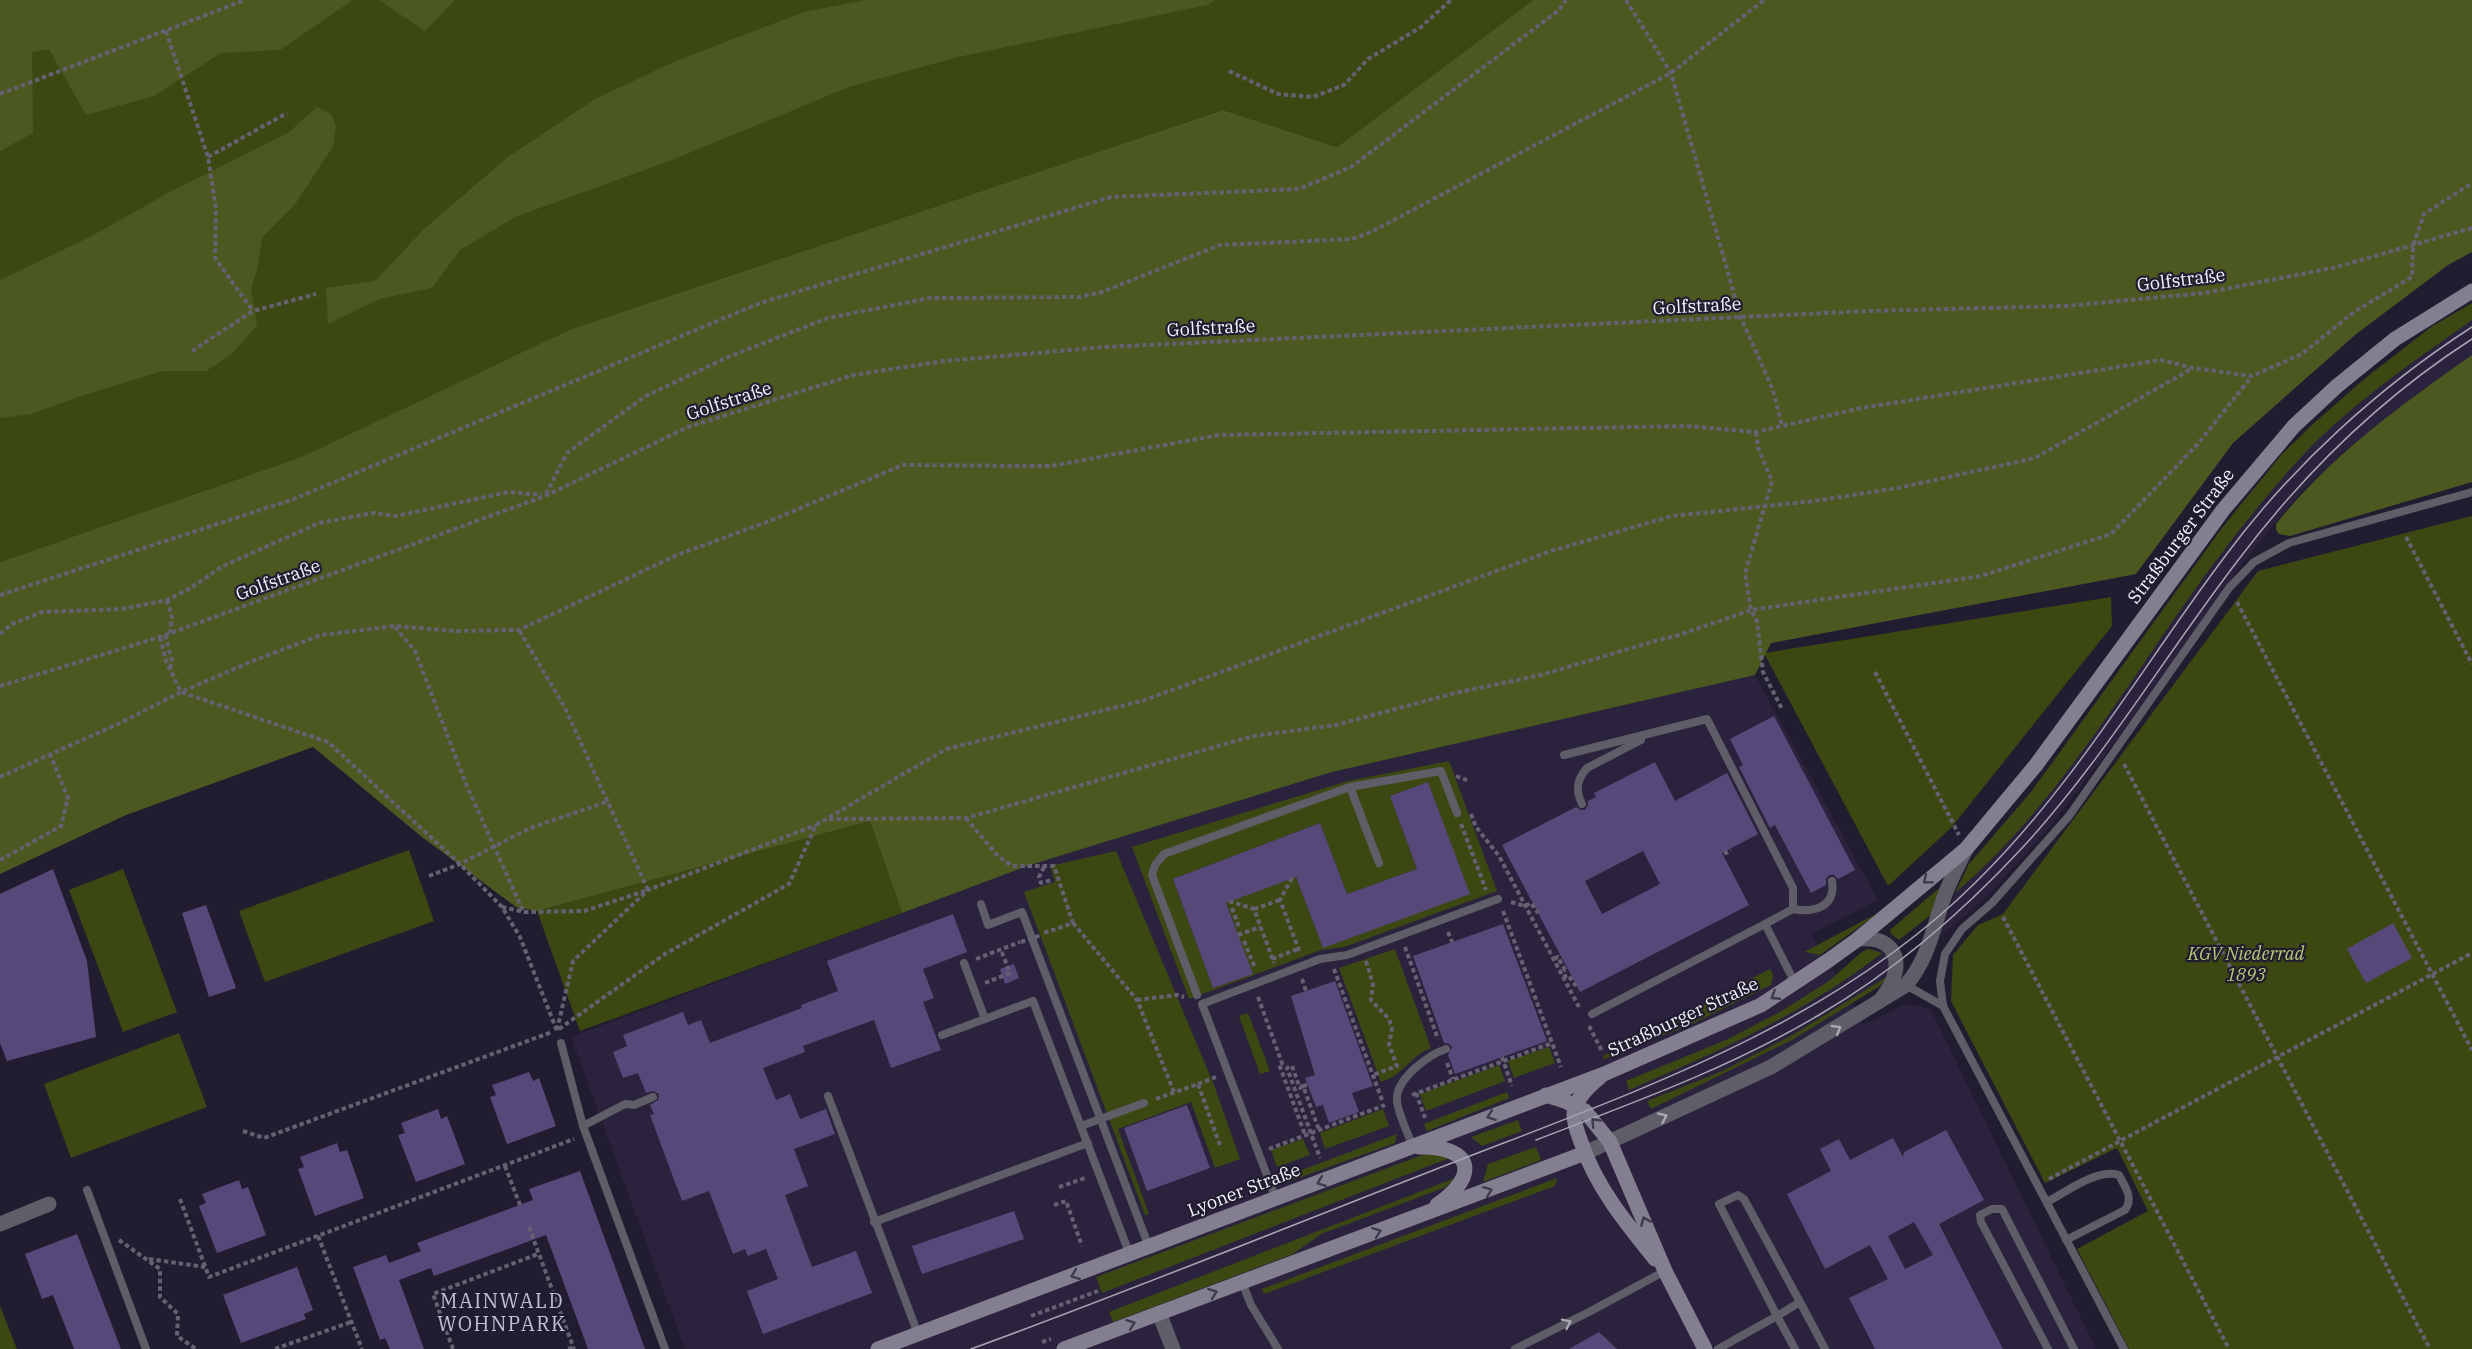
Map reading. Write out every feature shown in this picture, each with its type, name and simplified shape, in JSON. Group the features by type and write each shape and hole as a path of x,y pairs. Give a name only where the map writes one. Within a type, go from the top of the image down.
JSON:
{"main road":[{"name":"Straßburger Straße","path":"1546,1095 1604,1074 1761,1005 1858,939 1963,842 2036,765 2223,510 2294,426 2337,386 2395,339 2472,291"},
{"path":"1604,1074 1588,1088 1576,1106 1575,1125 1585,1153 1611,1202 1665,1271"},
{"path":"1546,1095 1576,1106 1592,1119 1610,1142 1665,1271 1705,1349"},
{"name":"Lyoner Straße","path":"878,1349 1546,1095"},
{"path":"1413,1147 1441,1147 1455,1151 1465,1167 1462,1181 1457,1189 1414,1219"},
{"path":"1064,1349 1585,1153"}],"street":[{"name":"Straßburger Straße","path":"1610,1142 1772,1067 1877,1005 1906,985 1919,968 1926,953 1963,842"},
{"name":"Straßburger Straße","path":"1858,939 1880,940 1894,953 1897,960 1894,980 1877,1005"},
{"path":"1585,1153 1610,1142"},
{"path":"0,1224 49,1204"},
{"path":"1159,1313 1173,1349"}],"lane":[{"path":"2124,1349 1943,1006 1940,981 1945,954 1962,929 1992,903 2070,816 2229,588 2254,562 2289,543 2472,492"},
{"path":"1564,755 1707,719 1793,888 1793,909"},
{"path":"1582,804 1577,785 1587,768 1652,734"},
{"path":"1197,995 1152,875 1155,864 1164,854 1350,787 1441,771 1457,813"},
{"path":"1350,787 1379,863"},
{"path":"1592,1014 1793,909 1809,911 1822,908 1832,895 1832,881"},
{"path":"1276,1199 1202,1004 1304,965 1362,950 1494,901"},
{"path":"981,904 988,925 1022,912 1149,1247"},
{"path":"1765,924 1795,983"},
{"path":"964,963 985,1018"},
{"path":"1906,985 1943,1006"},
{"path":"942,1035 1033,1001 1130,1255"},
{"path":"561,1043 586,1135 665,1349"},
{"path":"1413,1147 1396,1101 1398,1091 1403,1081 1428,1056 1444,1049"},
{"path":"828,1096 918,1334"},
{"path":"583,1125 624,1104 634,1105 653,1097"},
{"path":"1081,1126 1144,1103"},
{"path":"874,1222 1088,1143"},
{"path":"2047,1202 2101,1173 2112,1172 2119,1175 2130,1197 2130,1204 2125,1210 2066,1240"},
{"path":"87,1190 146,1349"},
{"path":"1795,1349 1719,1204 1738,1195 1744,1199 1825,1349"},
{"path":"2048,1349 1981,1222 1980,1215 1992,1209 2002,1209 2074,1349"},
{"path":"1515,1349 1665,1271"},
{"path":"1242,1282 1251,1305 1278,1349"},
{"path":"1718,1349 1800,1302"}],"path":[{"path":"0,94 245,0"},
{"path":"1229,71 1278,94 1313,97 1344,85 1368,59 1421,27 1451,0"},
{"path":"0,595 294,499 760,303 1111,196 1299,189 1351,167 1559,10 1566,0"},
{"path":"1626,0 1671,73 1742,318 1773,390 1782,426"},
{"path":"0,634 12,624 42,612 122,609 168,600 189,590 223,566 319,523 373,513 396,516 509,492 545,495 567,453 646,396 728,357 828,318 930,298 1080,297 1102,292 1220,244 1352,238 1371,232 1671,73 1764,0"},
{"path":"166,32 208,157 216,208 214,258 253,311"},
{"path":"208,157 287,113"},
{"path":"826,819 966,818 1253,736 1336,725 1455,693 1541,675 1654,641 1679,636 1751,610 1981,576 2111,534 2198,445 2252,376 2302,354 2354,312 2412,277 2413,246 2424,214 2472,183"},
{"name":"Golfstraße","path":"0,686 160,637 545,495 688,428 853,375 944,361 1105,347 1868,311 2065,306 2204,292 2337,267 2472,228"},
{"path":"192,351 253,311 316,294"},
{"path":"0,777 181,692 321,635 394,626 455,631 519,630 677,555 772,520 903,465 1052,466 1219,435 1686,426 1756,432 1861,408 1951,392 2161,360 2193,368 2252,376"},
{"path":"502,907 524,912 584,911 648,890 816,825 946,749 1142,701 1562,548 1672,516 1898,488 2035,458 2193,368"},
{"path":"1756,432 1758,448 1772,481 1744,574 1751,610 1756,621 1763,672 1782,709"},
{"path":"2406,537 2472,664"},
{"path":"168,600 172,617 168,634 172,660 170,670"},
{"path":"2237,602 2472,1050"},
{"path":"394,626 415,651 493,847 524,912"},
{"path":"519,630 565,708 648,890"},
{"path":"160,637 170,670 181,692 328,742 460,864 502,907 520,937 561,1043"},
{"path":"1875,672 1963,842"},
{"path":"0,860 61,826 68,798 50,754"},
{"path":"2124,764 2430,1349"},
{"path":"1457,777 1461,787"},
{"path":"429,876 460,864 528,829 609,801"},
{"path":"1468,807 1476,827 1499,856 1602,1051"},
{"path":"1457,813 1494,901"},
{"path":"966,818 998,856 1012,866 1054,866 1073,923 1137,1000 1174,1092"},
{"path":"243,1131 264,1138 556,1030 665,954 789,884 816,825"},
{"path":"1725,851 1726,853 1731,850"},
{"path":"1045,866 1040,877 1041,883 1052,880"},
{"path":"1229,901 1254,909 1280,900 1292,878"},
{"path":"556,1030 573,961 648,890"},
{"path":"1280,900 1304,965"},
{"path":"1526,906 1531,903 1538,913"},
{"path":"1232,908 1239,927"},
{"path":"1254,909 1278,975"},
{"path":"1505,917 1561,1067"},
{"path":"2003,918 2229,1349"},
{"path":"1048,932 1073,923"},
{"path":"1238,936 1260,927"},
{"path":"1021,942 1041,935"},
{"path":"1401,935 1438,1031 1452,1079"},
{"path":"1244,941 1255,969"},
{"path":"964,963 1013,945"},
{"path":"1272,959 1298,949"},
{"path":"973,987 1010,973 1001,950"},
{"path":"1362,950 1373,984 1371,1000 1387,1015 1391,1023 1389,1045 1397,1066 1373,1075"},
{"path":"2038,1185 2472,953"},
{"path":"1330,957 1387,1113"},
{"path":"1554,959 1558,957 1565,970 1567,969"},
{"path":"1563,977 1568,975 1576,986"},
{"path":"1304,982 1306,991"},
{"path":"1253,984 1305,1135"},
{"path":"1137,1000 1177,995"},
{"path":"1537,1048 1552,1043"},
{"path":"1502,1057 1512,1086"},
{"path":"1440,1066 1447,1063"},
{"path":"1319,1130 1305,1086 1300,1088 1292,1066 1287,1068 1320,1158"},
{"path":"1144,1103 1211,1079"},
{"path":"1198,1084 1221,1148"},
{"path":"1418,1086 1416,1094 1425,1118"},
{"path":"180,1199 209,1277 586,1135"},
{"path":"505,1166 520,1205"},
{"path":"1059,1187 1085,1178 1082,1170"},
{"path":"1054,1205 1066,1201 1082,1246"},
{"path":"98,1222 112,1235 149,1259 160,1269 160,1297 178,1314 177,1336 196,1349"},
{"path":"529,1227 574,1348 568,1349"},
{"path":"318,1236 362,1349"},
{"path":"453,1349 433,1294 538,1254"},
{"path":"149,1259 205,1267"},
{"path":"1031,1316 1098,1291"},
{"path":"275,1349 351,1322"}],"shaded area":[{"path":"2472,303 2472,355 2418,393 2345,451 2302,491 2242,564 2134,717 2052,824 1989,894 1940,937 1955,893 1969,864 2031,792 2248,494 2313,424 2363,380 2431,327"},
{"path":"1755,675 1878,900 1811,934 1836,976 1863,951 1869,949 1884,951 1889,959 1890,975 1880,986 1852,1003 1864,1025 1903,1005 1920,1006 1931,1010 2096,1349 685,1349 571,1037 1030,865 1332,772"}],"green space":[{"path":"0,0 1533,0 1337,147 1223,110 571,329 301,457 0,562"},
{"path":"0,0 353,0 280,50 221,53 154,96 86,115 49,49 32,52 33,133 0,151"},
{"path":"379,0 455,0 425,31"},
{"path":"866,0 1215,0 1207,5 958,57 849,87 672,160 515,217 460,250 432,288 379,299 328,324 326,288 375,281 424,229 508,157 595,99 676,61 804,12"},
{"path":"1533,0 2472,0 2472,252 2448,265 2355,335 2233,443 2136,574 1771,643 1755,675 1332,772 1030,865 902,913 870,821 537,911 516,907 422,837 313,747 126,815 0,874 0,562 301,457 571,329 1223,110 1337,147"},
{"path":"317,107 331,114 336,126 333,146 296,203 262,238 257,270 251,289 257,325 232,354 206,371 162,371 31,414 0,418 0,280 90,237 168,193 288,133"},
{"path":"2472,303 2472,320 2364,399 2324,434 2287,472 2203,579 2071,767 1997,854 1955,893 1969,864 2031,792 2222,528 2282,454 2363,380 2431,327"},
{"path":"2472,355 2472,482 2290,536 2279,534 2276,524 2319,476 2393,413"},
{"name":"KGV Niederrad 1893","path":"2472,516 2472,1349 2129,1349 2077,1249 2148,1211 2117,1148 2045,1183 1951,1001 1953,955 1978,925 2003,914 2258,571"},
{"path":"2111,597 2112,626 1951,828 1888,886 1764,653"},
{"path":"1449,761 1497,891 1344,947 1321,950 1189,999 1132,847 1348,781","holes":["1428,782 1469,893 1322,945 1296,877 1226,902 1252,973 1213,988 1173,879 1320,823 1347,894 1417,869 1390,796"]},
{"path":"870,821 902,913 580,1031 537,911"},
{"path":"409,850 434,921 265,982 239,911"},
{"path":"1116,851 1214,1085 1240,1159 1215,1168 1191,1102 1118,1129 1149,1214 1145,1215 1024,892 1055,882 1050,866"},
{"path":"123,869 177,1012 123,1032 69,890"},
{"path":"1938,889 1940,891 1932,914 1899,940 1891,934 1890,930"},
{"path":"1880,912 1820,955 1804,952"},
{"path":"1395,949 1431,1048 1418,1055 1396,1075 1381,1082 1339,968"},
{"path":"1869,949 1882,953 1853,975 1792,1013 1728,1046 1629,1090 1626,1081 1726,1040 1780,1012 1829,981 1863,951"},
{"path":"1770,969 1773,975 1771,985 1692,1024 1604,1059 1603,1056"},
{"path":"1890,975 1880,986 1792,1040 1651,1109 1647,1101 1720,1072 1791,1036"},
{"path":"1248,1013 1270,1071 1260,1074 1239,1016"},
{"path":"179,1033 207,1107 71,1158 44,1084"},
{"path":"1549,1047 1555,1063 1514,1078 1508,1061"},
{"path":"1499,1065 1505,1081 1426,1111 1420,1094"},
{"path":"1507,1092 1509,1098 1427,1131 1424,1124"},
{"path":"1383,1109 1389,1126 1325,1149 1320,1133"},
{"path":"1518,1120 1522,1131 1482,1146 1471,1137"},
{"path":"1397,1134 1395,1143 1285,1183 1278,1179"},
{"path":"1303,1139 1310,1155 1277,1167 1271,1150"},
{"path":"1536,1147 1541,1160 1483,1182 1488,1164"},
{"path":"1433,1151 1452,1157 1102,1293 1096,1277"},
{"path":"1455,1178 1446,1187 1321,1234 1293,1254 1113,1322 1109,1312"},
{"path":"1557,1178 1555,1186 1264,1294 1262,1289"},
{"path":"0,1306 17,1349 0,1349"}],"building":[{"path":"1774,716 1855,870 1838,879 1834,875 1829,875 1826,885 1811,893 1775,825 1770,828 1739,767 1743,765 1730,739"},
{"path":"1655,762 1675,801 1727,773 1758,834 1722,853 1749,905 1580,992 1502,845 1576,807 1585,810 1588,801 1596,797 1594,793","holes":["1643,851 1660,884 1602,914 1585,881"]},
{"path":"1428,782 1470,894 1323,948 1296,877 1226,903 1253,974 1213,988 1173,879 1320,823 1347,894 1417,869 1390,796"},
{"path":"53,869 87,961 96,1037 7,1061 0,1043 0,894"},
{"path":"206,905 236,988 209,997 182,913"},
{"path":"953,914 967,952 923,969 934,998 923,1002 941,1050 891,1068 874,1020 803,1046 805,1052 763,1068 776,1100 790,1094 800,1119 826,1109 835,1134 794,1149 808,1186 785,1195 812,1267 856,1251 872,1293 763,1334 747,1291 778,1279 766,1249 748,1256 745,1249 733,1254 709,1191 682,1201 650,1115 654,1114 650,1105 658,1100 659,1094 653,1091 646,1093 638,1073 623,1078 613,1052 627,1046 623,1035 683,1012 688,1025 701,1020 710,1043 802,1008 801,1005 838,991 827,961"},
{"path":"2393,923 2412,958 2366,983 2347,949"},
{"path":"1503,924 1547,1041 1455,1074 1448,1055 1452,1047 1444,1043 1413,956"},
{"path":"1014,964 1019,978 1005,984 1000,969"},
{"path":"1335,981 1373,1086 1352,1093 1359,1112 1329,1123 1323,1105 1316,1107 1305,1078 1315,1075 1291,996"},
{"path":"529,1072 533,1081 539,1078 556,1126 507,1144 490,1097 496,1095 492,1085"},
{"path":"1187,1105 1210,1168 1147,1191 1124,1128"},
{"path":"438,1109 441,1119 447,1116 465,1164 416,1182 398,1135 405,1133 401,1123"},
{"path":"1946,1130 1984,1200 1939,1224 2003,1349 1875,1349 1849,1298 1888,1279 1870,1245 1825,1269 1787,1194 1831,1171 1820,1149 1839,1139 1850,1160 1893,1138 1903,1157 1904,1152","holes":["1914,1222 1933,1255 1905,1269 1888,1236"]},
{"path":"337,1143 340,1152 347,1150 364,1198 315,1216 298,1169 304,1167 300,1157"},
{"path":"580,1171 645,1349 588,1349 546,1235 434,1276 431,1268 399,1280 424,1349 390,1349 385,1338 380,1340 353,1267 386,1255 389,1263 421,1251 417,1243 533,1200 529,1189"},
{"path":"239,1180 242,1189 248,1187 266,1235 217,1253 199,1206 206,1203 202,1194"},
{"path":"1014,1211 1024,1239 922,1274 912,1246"},
{"path":"77,1234 121,1349 74,1349 53,1295 42,1299 25,1254"},
{"path":"297,1267 313,1310 304,1314 306,1319 241,1343 223,1295"},
{"path":"1599,1332 1617,1349 1569,1349"}],"tram line":[{"path":"971,1349 1650,1085 1721,1053 1789,1018 1855,979 1918,934 1976,882 2012,845 2077,765 2195,597 2279,490 2339,430 2371,402 2437,350 2472,327"},
{"path":"1536,1140 1680,1084 1785,1034 1875,979 1952,917 2000,871 2053,813 2108,742 2212,595 2290,496 2376,411 2472,339"}],"district":[{"name":"MAINWALD WOHNPARK","path":"502,1312"}]}
